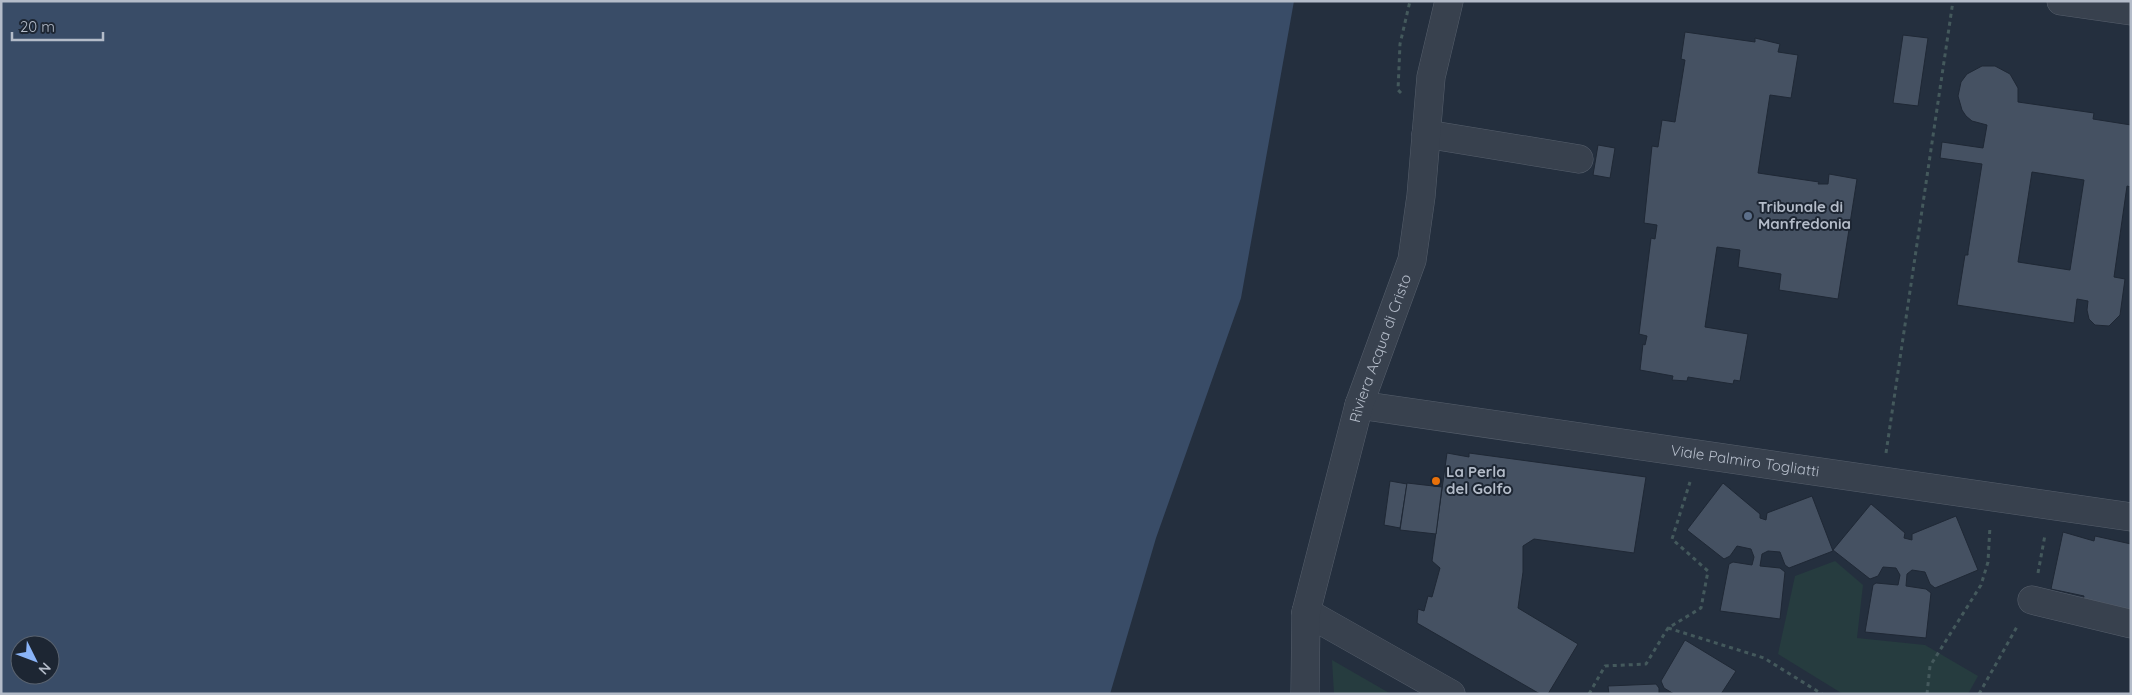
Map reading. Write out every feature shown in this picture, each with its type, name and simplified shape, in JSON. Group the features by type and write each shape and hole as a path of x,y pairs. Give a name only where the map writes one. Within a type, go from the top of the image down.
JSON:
{"street":[{"name":"Riviera Acqua di Cristo","path":"1305,694 1306,612 1359,405 1412,260 1422,196 1431,77 1449,1"},
{"path":"2061,1 2131,11"},
{"path":"1426,134 1579,159"},
{"name":"Viale Palmiro Togliatti","path":"1359,405 2131,517"},
{"path":"2032,600 2131,624"},
{"path":"1306,612 1450,694"}],"path":[{"path":"1881,481 1953,1"},
{"path":"1589,694 1605,666 1646,664 1668,628 1701,608 1708,571 1672,539 1698,454"},
{"path":"1927,694 1930,666 1981,585 1988,562 1991,528 1977,494"},
{"path":"1668,628 1764,658 1822,694"}],"green space":[{"path":"1835,561 1863,585 1857,638 1925,645 1978,676 1968,694 1843,694 1778,654 1795,576"},
{"path":"1332,660 1391,694 1334,694"}],"water":[{"path":"1,1 1294,1 1241,298 1156,538 1110,694 1,694"}],"building":[{"path":"1685,32 1755,42 1755,38 1780,44 1778,52 1798,55 1791,98 1770,95 1758,173 1819,182 1818,184 1828,184 1829,174 1857,179 1838,299 1779,290 1781,274 1738,267 1740,250 1717,247 1705,327 1748,334 1740,381 1734,380 1733,384 1688,377 1687,381 1672,380 1673,376 1640,370 1643,344 1645,345 1647,336 1639,334 1651,238 1655,239 1657,225 1644,223 1652,146 1658,147 1662,120 1675,122 1685,60 1681,59"},
{"path":"1903,35 1928,38 1918,106 1893,103"},
{"path":"1982,66 1995,66 2010,74 2018,88 2018,102 2094,113 2093,119 2131,125 2131,187 2127,186 2114,277 2125,279 2120,315 2109,326 2095,325 2089,319 2088,301 2077,299 2074,323 1957,305 1965,255 1968,255 1982,164 1940,158 1942,142 1983,148 1987,125 1972,121 1966,116 1958,96 1961,82 1967,74","holes":["2032,172 2084,180 2070,270 2018,262"]},
{"path":"1598,145 1615,148 1610,178 1593,175"},
{"path":"1447,453 1469,457 1469,453 1646,477 1634,553 1534,539 1523,546 1523,572 1518,608 1578,644 1548,694 1540,694 1417,623 1418,609 1424,611 1428,596 1432,597 1440,568 1432,561"},
{"path":"1390,481 1407,484 1400,528 1384,525"},
{"path":"1407,483 1442,487 1436,534 1400,530"},
{"path":"1723,483 1760,514 1760,518 1766,520 1767,513 1812,496 1833,551 1789,568 1785,565 1780,552 1768,551 1762,554 1760,566 1780,568 1785,572 1780,619 1720,611 1729,564 1733,562 1752,565 1754,557 1751,549 1737,546 1730,556 1724,559 1687,530"},
{"path":"1871,504 1905,533 1904,538 1912,540 1912,534 1956,516 1978,570 1935,588 1930,584 1925,572 1912,570 1907,574 1906,586 1926,589 1931,593 1926,638 1865,632 1873,585 1876,583 1898,585 1900,575 1896,568 1883,567 1878,576 1870,579 1833,550"},
{"path":"2063,532 2094,541 2095,536 2131,544 2131,610 2083,601 2084,596 2051,589"},
{"path":"1685,640 1736,671 1721,694 1674,694 1664,688 1661,681"},
{"path":"1656,684 1659,688 1659,694 1609,694 1608,686"}],"place":[{"name":"Tribunale di Manfredonia","path":"1748,216"},
{"name":"La Perla del Golfo","path":"1436,481"}]}
